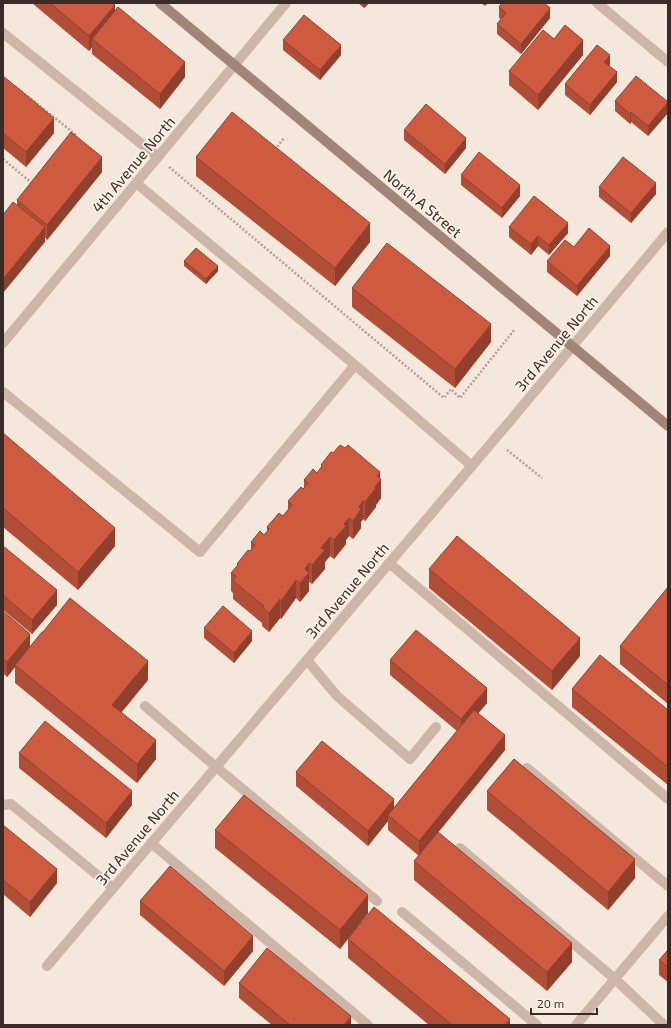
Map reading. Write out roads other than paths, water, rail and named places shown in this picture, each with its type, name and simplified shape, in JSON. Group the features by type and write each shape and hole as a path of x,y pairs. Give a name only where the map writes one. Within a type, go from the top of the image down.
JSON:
{"street":[{"name":"North A Street","path":"160,3 668,426"},
{"name":"4th Avenue North","path":"3,343 286,3"},
{"path":"597,3 668,62"},
{"path":"3,32 158,157"},
{"path":"136,183 355,365 472,466"},
{"name":"3rd Avenue North","path":"47,966 472,466 668,232"},
{"path":"3,392 200,552 355,365"},
{"path":"389,563 668,799"},
{"path":"307,660 337,696 410,759 436,727"},
{"path":"145,706 377,901"},
{"path":"527,768 668,886"},
{"path":"3,805 11,804 113,888"},
{"path":"151,843 368,1025"},
{"path":"460,848 615,979 657,1023"},
{"path":"402,912 537,1025"},
{"path":"576,1025 668,916"}]}
